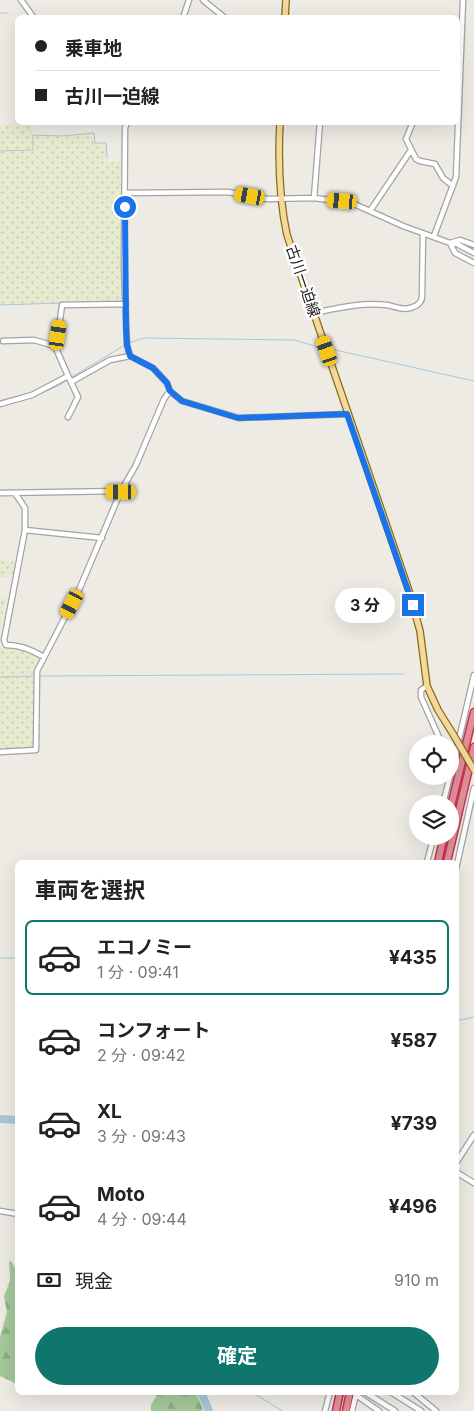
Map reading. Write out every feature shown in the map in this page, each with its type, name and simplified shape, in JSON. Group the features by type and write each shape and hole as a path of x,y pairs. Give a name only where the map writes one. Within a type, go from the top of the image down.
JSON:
{"highway":[{"path":"454,795 474,712"},
{"path":"447,860 474,747"},
{"path":"438,860 442,845"},
{"path":"336,1411 339,1395"},
{"path":"346,1411 353,1395"}],"main road":[{"path":"285,15 286,0"},
{"name":"古川一迫線","path":"280,125 279,170 281,199 283,217 292,251 417,619 427,686 438,710 474,770"}],"street":[{"path":"21,0 32,15"},
{"path":"184,15 188,0"},
{"path":"203,0 221,15"},
{"path":"460,69 463,0"},
{"path":"125,125 124,259 127,343 130,356"},
{"path":"314,198 320,125"},
{"path":"412,125 406,139 416,159 431,162 436,166 443,178 453,186"},
{"path":"434,236 456,177 458,125"},
{"path":"370,211 411,150"},
{"path":"125,193 228,192 267,199 314,198 352,202 423,233 457,244 474,253"},
{"path":"314,313 360,304 405,309 413,307 420,302 422,296 423,233"},
{"path":"450,243 460,240 474,246"},
{"path":"450,243 455,254 474,263"},
{"path":"68,417 78,397 55,346 62,305 126,304"},
{"path":"3,341 34,340 55,346"},
{"path":"0,404 32,395 110,360 130,356 153,368 167,383 170,391 182,401 238,418 347,414"},
{"path":"0,752 36,750 36,676 79,590 121,492 136,465 164,399 170,391"},
{"path":"0,493 121,492"},
{"path":"15,493 25,508 25,530 4,640 6,645 19,645 44,657"},
{"path":"25,530 102,538"},
{"path":"459,739 474,675"},
{"path":"427,686 421,690 421,697 438,735"},
{"path":"458,860 474,792"},
{"path":"428,860 432,845"},
{"path":"459,1158 474,1134"},
{"path":"459,1174 474,1183"},
{"path":"0,1211 15,1214"},
{"path":"325,1411 329,1395"},
{"path":"352,1411 354,1395"},
{"path":"357,1395 378,1411"},
{"path":"370,1395 395,1411"},
{"path":"396,1395 421,1411"},
{"path":"417,1395 436,1411"},
{"path":"410,1411 414,1407"}],"green space":[{"path":"0,124 30,125 32,136 93,134 94,144 106,144 106,159 108,162 123,162 124,302 0,304"},
{"path":"0,560 16,562 13,577 0,577"},
{"path":"0,598 6,598 0,631"},
{"path":"0,648 26,651 41,661 33,671 35,748 0,749"},
{"path":"9,1262 12,1262 15,1268 15,1383 0,1376 0,1337 7,1312 4,1296 10,1281"},
{"path":"157,1395 197,1395 203,1409 202,1411 151,1411 151,1405"}],"waterway":[{"path":"0,13 8,13"},
{"path":"0,151 33,150 33,135 62,136 94,133 95,143 106,143 107,158"},
{"path":"0,305 62,303"},
{"path":"128,343 144,338 294,340 318,347"},
{"path":"70,378 125,345"},
{"path":"331,349 474,381"},
{"path":"39,394 67,380"},
{"path":"0,407 29,398"},
{"path":"40,676 404,674"},
{"path":"0,677 36,676"},
{"path":"0,958 15,958"},
{"path":"459,1020 474,1017"},
{"path":"0,1119 15,1120"},
{"path":"202,1395 209,1411"},
{"path":"257,1395 282,1411"}],"route":[{"path":"125,207 126,329 130,356 153,368 167,383 170,391 182,401 238,418 340,416 347,414 413,605"}]}
